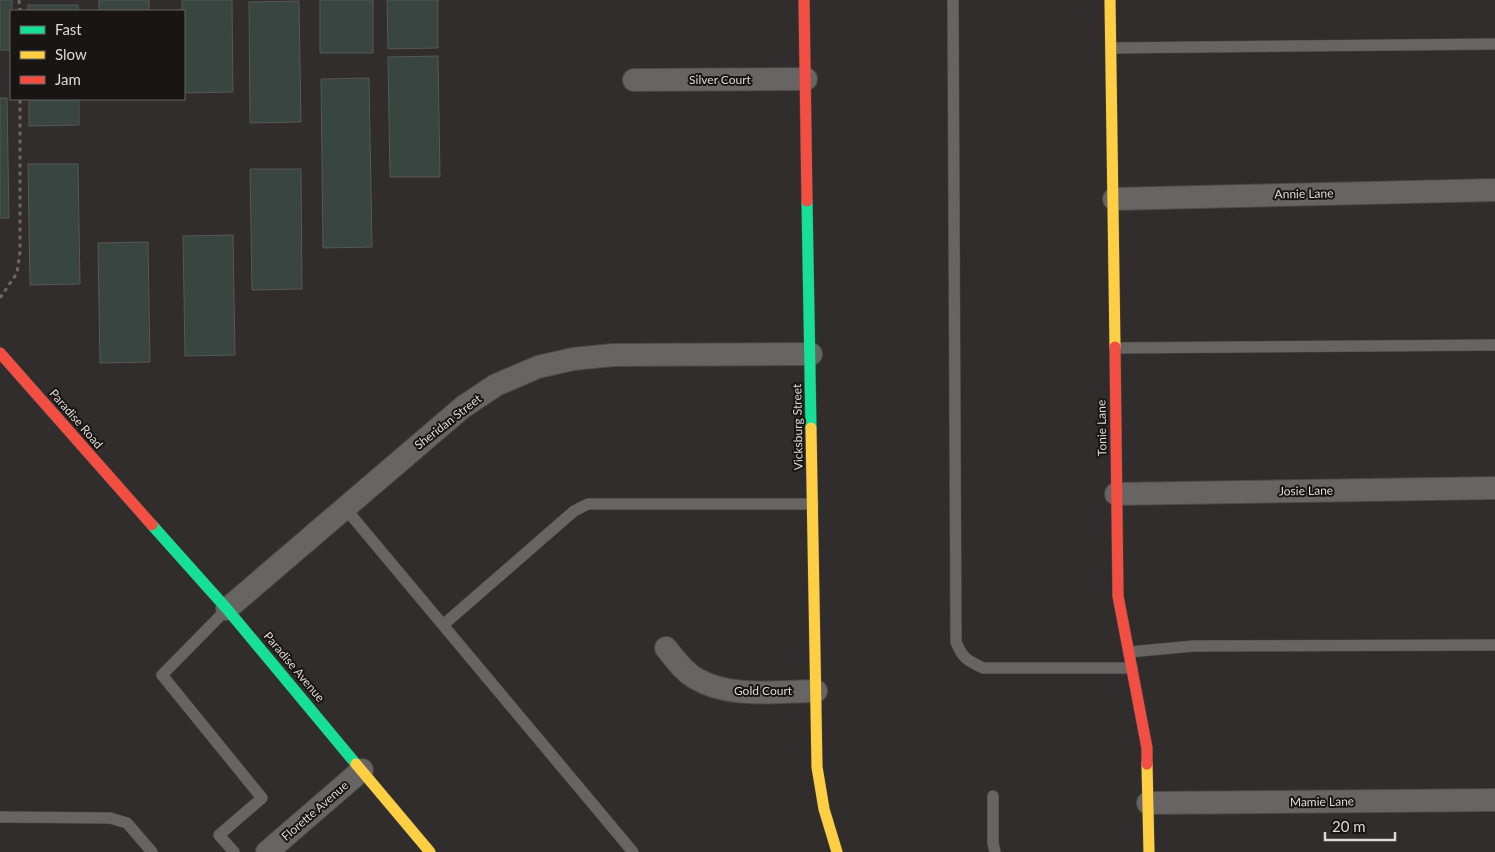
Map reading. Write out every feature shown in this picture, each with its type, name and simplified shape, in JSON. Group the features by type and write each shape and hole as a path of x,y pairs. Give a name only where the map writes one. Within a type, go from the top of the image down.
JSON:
{"street":[{"name":"Vicksburg Street","path":"804,0 817,767 824,809 837,852"},
{"name":"Tonie Lane","path":"1110,0 1118,596 1147,748 1149,852"},
{"name":"Silver Court","path":"634,80 806,79"},
{"name":"Annie Lane","path":"1114,199 1495,190"},
{"name":"Paradise Road","path":"0,353 132,504"},
{"name":"Sheridan Street","path":"228,609 462,407 496,385 538,367 573,358 613,354 810,354"},
{"name":"Josie Lane","path":"1116,494 1495,488"},
{"name":"Paradise Avenue","path":"132,504 228,609 430,852"},
{"name":"Gold Court","path":"666,648 679,665 696,678 717,688 734,692 816,691"},
{"name":"Florette Avenue","path":"267,852 362,770"},
{"name":"Mamie Lane","path":"1148,803 1495,800"}],"lane":[{"path":"953,0 956,642 966,660 983,668 1132,668"},
{"path":"1111,48 1495,44"},
{"path":"1115,348 1495,345"},
{"path":"443,625 574,511 588,504 813,504"},
{"path":"345,508 633,852"},
{"path":"228,609 162,675 262,798 219,835 234,852"},
{"path":"1129,652 1194,646 1495,645"},
{"path":"993,796 993,843 995,852"},
{"path":"0,818 110,818 127,823 152,852"}],"path":[{"path":"0,298 17,273 20,252 20,100"}],"building":[{"path":"0,0 12,0 12,10 10,10 10,50 0,50"},
{"path":"99,0 149,0 149,10 99,10"},
{"path":"182,0 232,0 233,92 185,93 185,10 182,10"},
{"path":"320,0 373,0 373,53 320,53"},
{"path":"387,0 438,0 438,48 388,49"},
{"path":"299,1 301,122 250,123 249,2"},
{"path":"28,5 78,5 78,10 28,10"},
{"path":"438,56 440,177 390,177 388,57"},
{"path":"369,78 372,247 323,248 321,79"},
{"path":"0,98 7,98 9,218 0,218"},
{"path":"29,100 79,100 79,125 29,126"},
{"path":"28,164 78,164 80,284 30,285"},
{"path":"250,169 301,169 302,289 252,290"},
{"path":"233,235 235,355 185,356 183,236"},
{"path":"148,242 150,362 100,363 98,243"}],"traffic: fast":[{"path":"807,201 811,428"},
{"path":"152,525 227,609 356,764"}],"traffic: slow":[{"path":"1110,0 1115,347"},
{"path":"811,428 817,767 824,809 837,852"},
{"path":"356,764 430,852"},
{"path":"1147,764 1149,852"}],"traffic: jam":[{"path":"804,0 807,201"},
{"path":"1115,347 1118,596 1147,748 1147,764"},
{"path":"0,353 152,525"}]}
